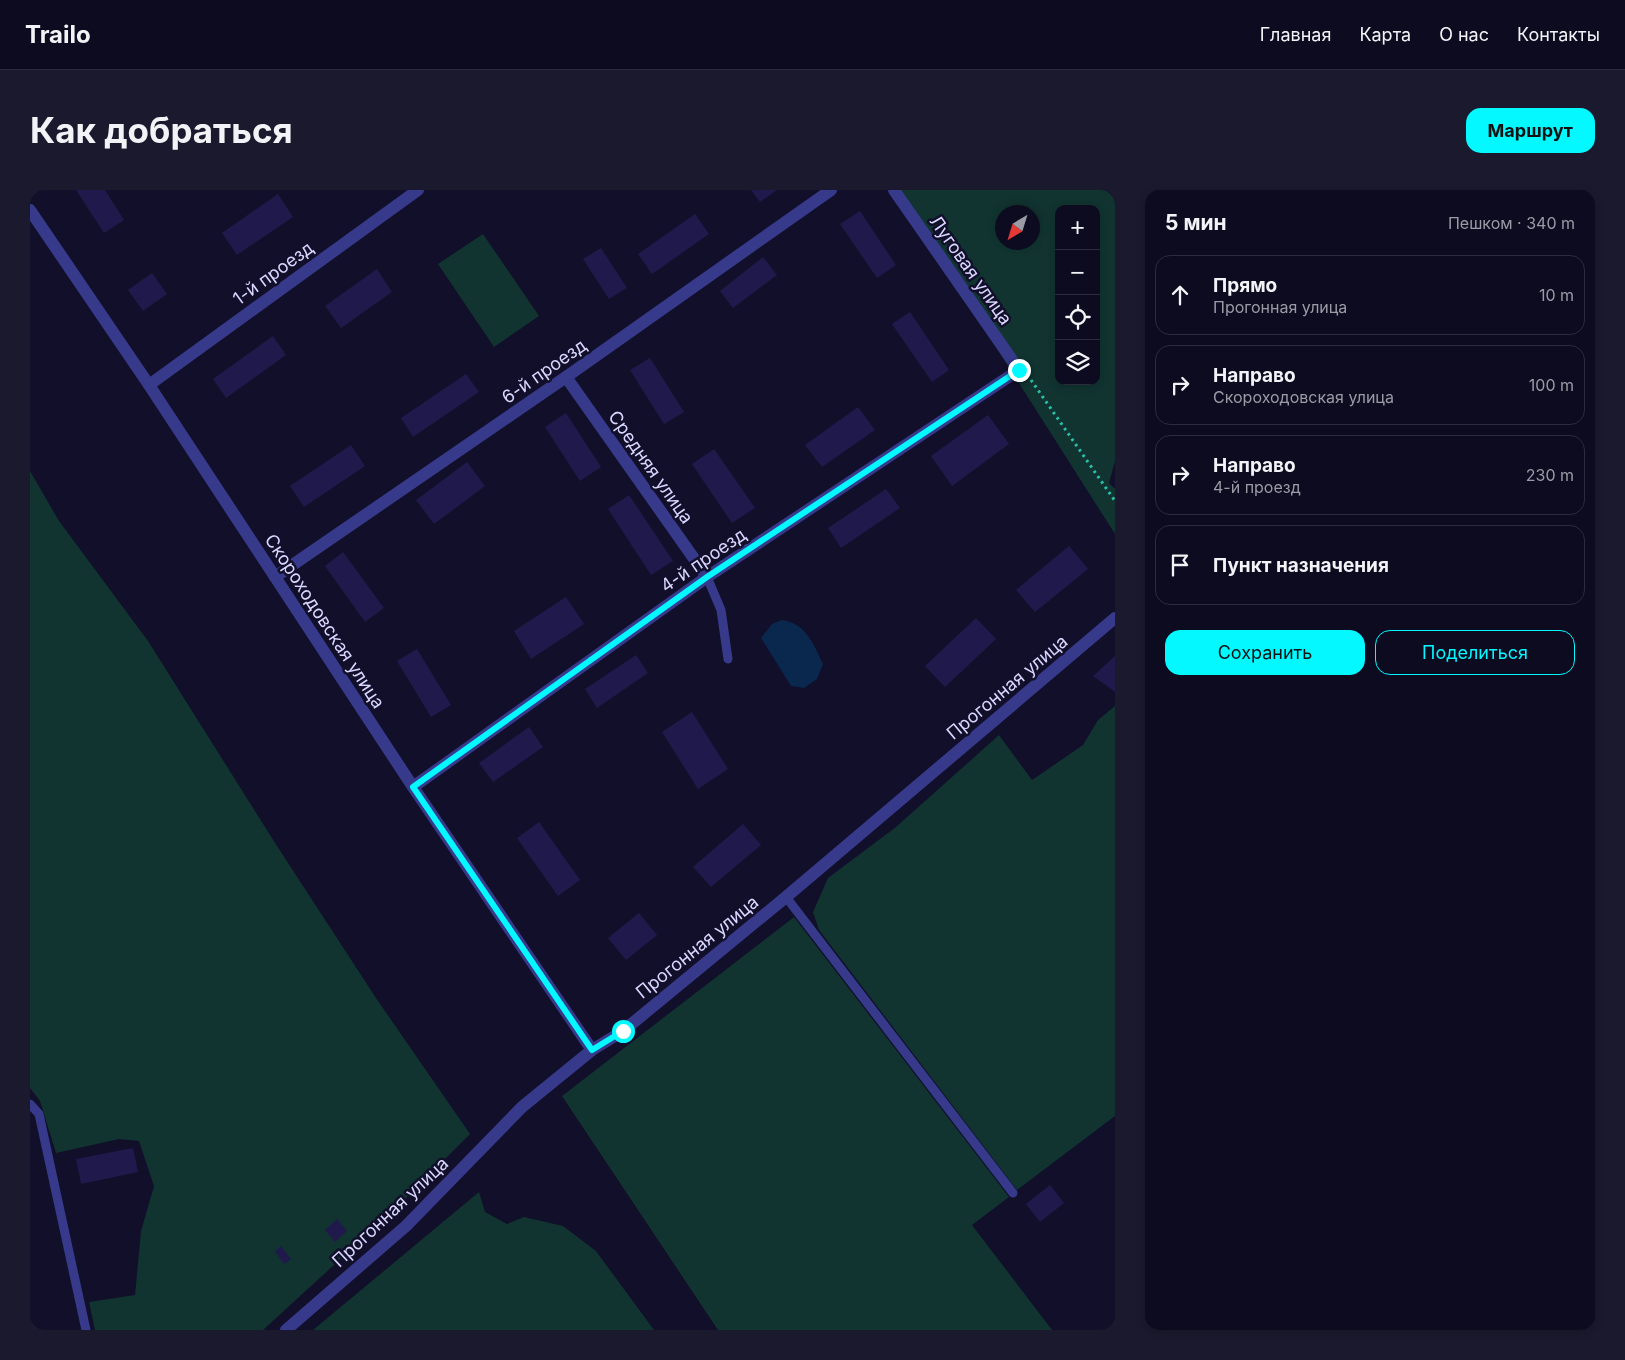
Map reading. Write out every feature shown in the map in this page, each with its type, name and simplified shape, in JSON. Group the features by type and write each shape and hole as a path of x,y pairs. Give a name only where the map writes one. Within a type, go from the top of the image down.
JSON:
{"street":[{"name":"1-й проезд","path":"149,385 418,190"},
{"name":"6-й проезд","path":"275,577 566,377 831,190"},
{"name":"Луговая улица","path":"894,190 1019,370"},
{"name":"Скороходовская улица","path":"30,210 149,385 413,787 592,1050"},
{"name":"4-й проезд","path":"413,787 707,577 1019,370"},
{"name":"Средняя улица","path":"566,377 707,577"},
{"name":"Прогонная улица","path":"287,1330 406,1226 522,1107 592,1050 623,1031 786,897 1115,618"}],"lane":[{"path":"707,577 722,610 728,659"},
{"path":"786,897 1013,1193"},
{"path":"30,1104 39,1114 86,1330"}],"path":[{"path":"1019,370 1029,377 1115,501"}],"green space":[{"path":"896,190 1115,190 1115,461 1109,483 1115,489 1115,534"},
{"path":"483,234 539,316 494,347 438,264"},
{"path":"30,471 59,521 148,641 277,846 376,998 470,1134 393,1211 263,1330 95,1330 89,1302 135,1295 141,1231 154,1186 139,1141 119,1139 56,1153 40,1101 30,1088"},
{"path":"1115,706 1115,1116 1017,1190 819,930 813,912 828,878 896,827 999,735 1032,780 1083,745 1098,720"},
{"path":"794,917 1009,1197 972,1225 1052,1330 718,1330 562,1096"},
{"path":"479,1192 485,1212 507,1224 524,1217 563,1226 596,1251 654,1330 313,1330"}],"water":[{"path":"782,620 797,625 803,630 823,664 817,679 804,688 791,686 761,638 772,624"}],"building":[{"path":"76,190 105,190 124,220 104,233"},
{"path":"751,190 777,190 760,202"},
{"path":"278,194 293,217 237,255 222,233"},
{"path":"860,211 896,265 877,278 840,224"},
{"path":"695,214 709,234 652,274 638,254"},
{"path":"601,248 627,288 609,299 583,259"},
{"path":"763,257 777,275 733,308 720,291"},
{"path":"377,269 392,292 341,328 325,306"},
{"path":"152,273 167,294 143,311 128,290"},
{"path":"910,312 949,370 932,382 892,324"},
{"path":"273,336 286,355 226,398 213,379"},
{"path":"650,358 684,412 664,424 630,370"},
{"path":"466,374 479,392 413,437 401,418"},
{"path":"858,407 875,430 822,467 805,445"},
{"path":"566,413 601,467 580,481 545,427"},
{"path":"988,415 1009,444 952,486 931,456"},
{"path":"351,445 365,466 304,507 290,486"},
{"path":"714,449 755,508 732,523 692,464"},
{"path":"467,462 485,486 434,524 416,500"},
{"path":"886,489 900,508 841,548 828,528"},
{"path":"629,495 673,561 651,575 608,509"},
{"path":"1069,546 1088,569 1035,612 1016,590"},
{"path":"343,552 384,608 365,622 325,566"},
{"path":"566,597 584,624 531,659 514,631"},
{"path":"976,618 996,639 945,687 925,666"},
{"path":"417,649 451,705 431,717 397,661"},
{"path":"636,655 648,673 597,708 585,689"},
{"path":"1115,656 1115,692 1093,676"},
{"path":"692,712 728,769 698,789 662,732"},
{"path":"529,727 543,747 493,782 479,763"},
{"path":"539,822 580,880 558,896 517,838"},
{"path":"743,824 761,845 711,887 693,867"},
{"path":"639,913 657,935 626,960 608,938"},
{"path":"133,1148 138,1172 81,1184 76,1159"},
{"path":"1050,1185 1064,1203 1040,1222 1026,1204"},
{"path":"337,1219 347,1231 335,1242 325,1230"},
{"path":"281,1246 291,1259 284,1264 275,1251"}],"route":[{"path":"623,1031 592,1050 413,787 707,577 1019,370"}]}
